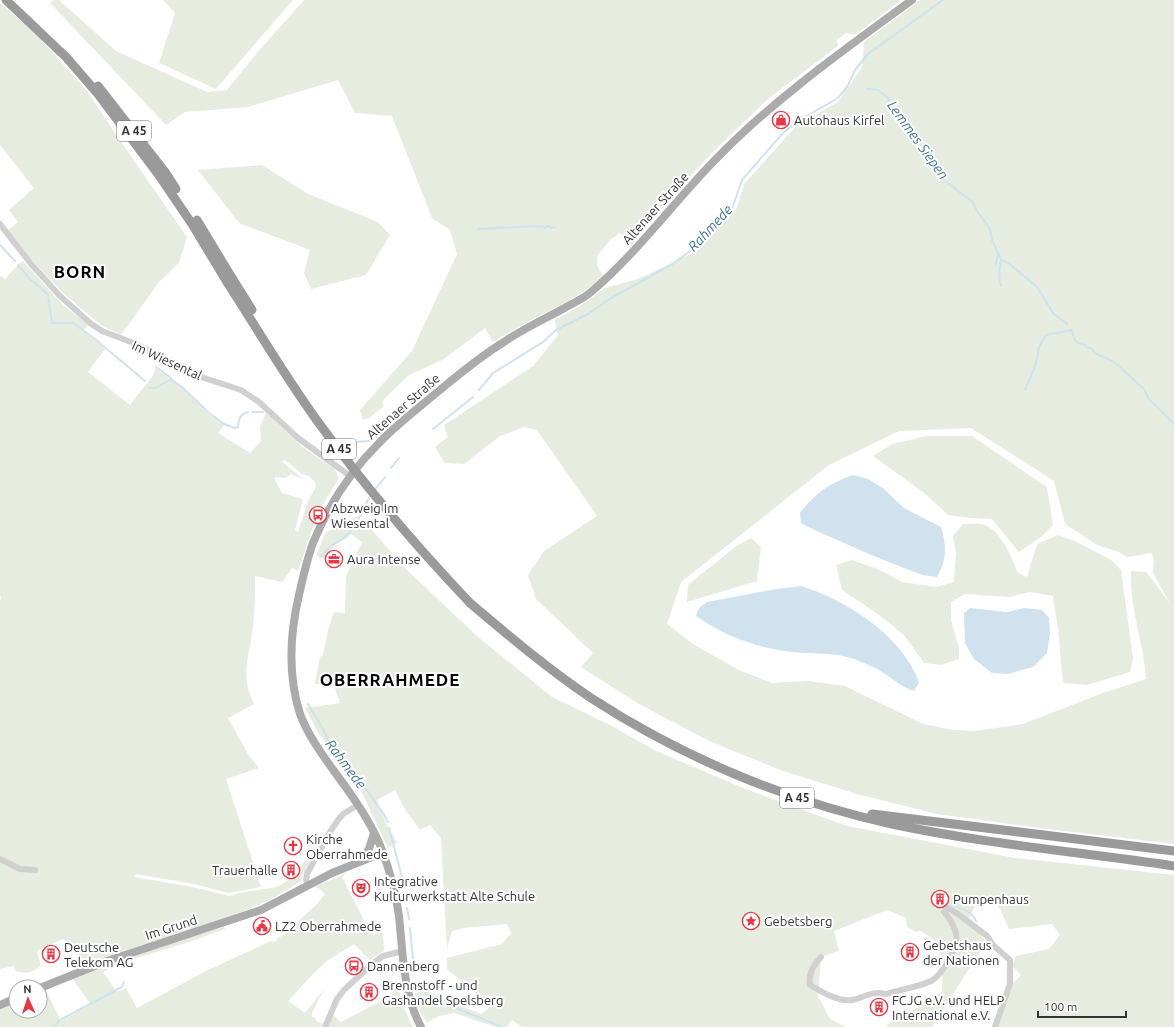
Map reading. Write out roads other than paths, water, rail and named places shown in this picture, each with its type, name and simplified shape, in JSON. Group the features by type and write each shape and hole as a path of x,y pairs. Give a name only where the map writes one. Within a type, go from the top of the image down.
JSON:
{"highway":[{"name":"A 45","path":"6,0 66,57 98,94 158,174 230,280"},
{"name":"A 45","path":"14,0 71,55 108,98 165,172 205,233 267,344 330,438 378,500 425,555 472,601 504,632 555,673 592,698 664,740 710,763 802,800 849,814 891,824 945,834 1174,866"},
{"name":"A 45","path":"472,601 560,671 594,694 667,737 710,759 753,778 819,800 869,814 1174,851"}],"main road":[{"name":"Altenaer Straße","path":"422,1027 410,1002 405,976 398,912 393,884 382,853 374,833 358,805 313,741 301,716 292,678 294,620 298,599 312,545 325,517 350,476 382,439 403,420 471,364 506,340 588,295 621,264 682,194 752,124 820,68 912,0"},
{"path":"360,861 369,848 374,833"},
{"name":"Im Grund","path":"48,985 107,961 260,910 332,873 382,853"}],"street":[{"name":"Im Wiesental","path":"0,224 36,270 60,296 90,323 204,378 242,390 259,402 298,438 350,476"},
{"path":"308,885 306,880 307,874 330,832 343,814 358,805"},
{"path":"0,859 20,869 35,870"},
{"path":"821,957 814,964 809,978 810,985 838,998 850,1000 879,992 886,994 931,981 947,965 955,946 957,934 944,912 948,908 987,936 994,946 1010,960 1010,984 995,1027"},
{"path":"325,1027 337,999 344,990 373,963 383,956 402,951"}],"water":[{"path":"853,475 868,479 884,489 904,508 941,527 945,553 943,564 937,577 923,575 904,568 801,523 800,513 817,494 830,485"},
{"path":"801,586 819,592 854,610 886,635 911,665 919,682 914,691 904,687 873,667 858,660 840,655 792,652 766,648 741,640 718,630 696,616 699,608 707,602 776,589"},
{"path":"970,608 1007,612 1024,608 1042,610 1049,618 1050,634 1047,653 1033,667 1008,674 992,673 974,659 965,643 964,613"}],"waterway":[{"name":"Rahmede","path":"479,390 493,373 543,342 556,330 588,314 611,298 671,265 693,249 733,206 742,180 782,134 798,121 838,98 847,87 855,70 868,54 943,0"},
{"name":"Lemmes Siepen","path":"868,89 878,90 887,97 929,155 942,179 973,202 977,211 990,229 992,240 1001,259 1012,266 1037,287 1053,313 1067,324"},
{"path":"478,229 536,226 542,226 545,228 548,226 552,228 555,227"},
{"path":"0,245 15,261"},
{"name":"Lemmes Siepen","path":"996,264 998,254"},
{"path":"1001,259 999,276 1001,286"},
{"path":"18,265 31,280 48,295 52,323 73,323 95,339 145,381"},
{"name":"Lemmes Siepen","path":"1025,390 1036,364 1039,347 1046,335 1072,330 1073,336 1077,342 1085,345 1087,348 1091,348 1096,354 1113,361 1144,389 1149,399 1174,424"},
{"path":"156,367 171,378"},
{"path":"149,388 155,388 171,379 183,388 209,413 224,424 235,428 238,427 241,416 248,412"},
{"name":"Rahmede","path":"433,429 473,397"},
{"path":"252,412 263,412"},
{"path":"350,442 371,441"},
{"name":"Rahmede","path":"391,468 399,458"},
{"name":"Rahmede","path":"374,491 385,477"},
{"name":"Rahmede","path":"320,557 332,545 349,533 358,520 371,494"},
{"name":"Rahmede","path":"308,704 323,729 329,743 348,764 388,822"},
{"name":"Rahmede","path":"389,828 404,885"},
{"path":"953,905 972,915 976,921"},
{"name":"Rahmede","path":"407,908 409,919"},
{"name":"Rahmede","path":"410,928 414,970"},
{"path":"54,1027 60,1020 122,987 124,982"},
{"name":"Rahmede","path":"419,985 434,999 502,1027"}],"place":[{"name":"Autohaus Kirfel","path":"781,120"},
{"name":"Abzweig Im Wiesental","path":"318,515"},
{"name":"Aura Intense","path":"334,559"},
{"name":"Kirche Oberrahmede","path":"293,846"},
{"name":"Trauerhalle","path":"291,870"},
{"name":"Integrative Kulturwerkstatt Alte Schule","path":"361,888"},
{"name":"Pumpenhaus","path":"940,899"},
{"name":"Gebetsberg","path":"751,921"},
{"name":"LZ2 Oberrahmede","path":"262,926"},
{"name":"Gebetshaus der Nationen","path":"910,952"},
{"name":"Deutsche Telekom AG","path":"51,954"},
{"name":"Dannenberg","path":"354,966"},
{"name":"Brennstoff - und Gashandel Spelsberg","path":"369,992"},
{"name":"FCJG e.V. und HELP International e.V.","path":"879,1007"}],"district":[{"name":"BORN","path":"80,272"},
{"name":"OBERRAHMEDE","path":"390,680"}]}
